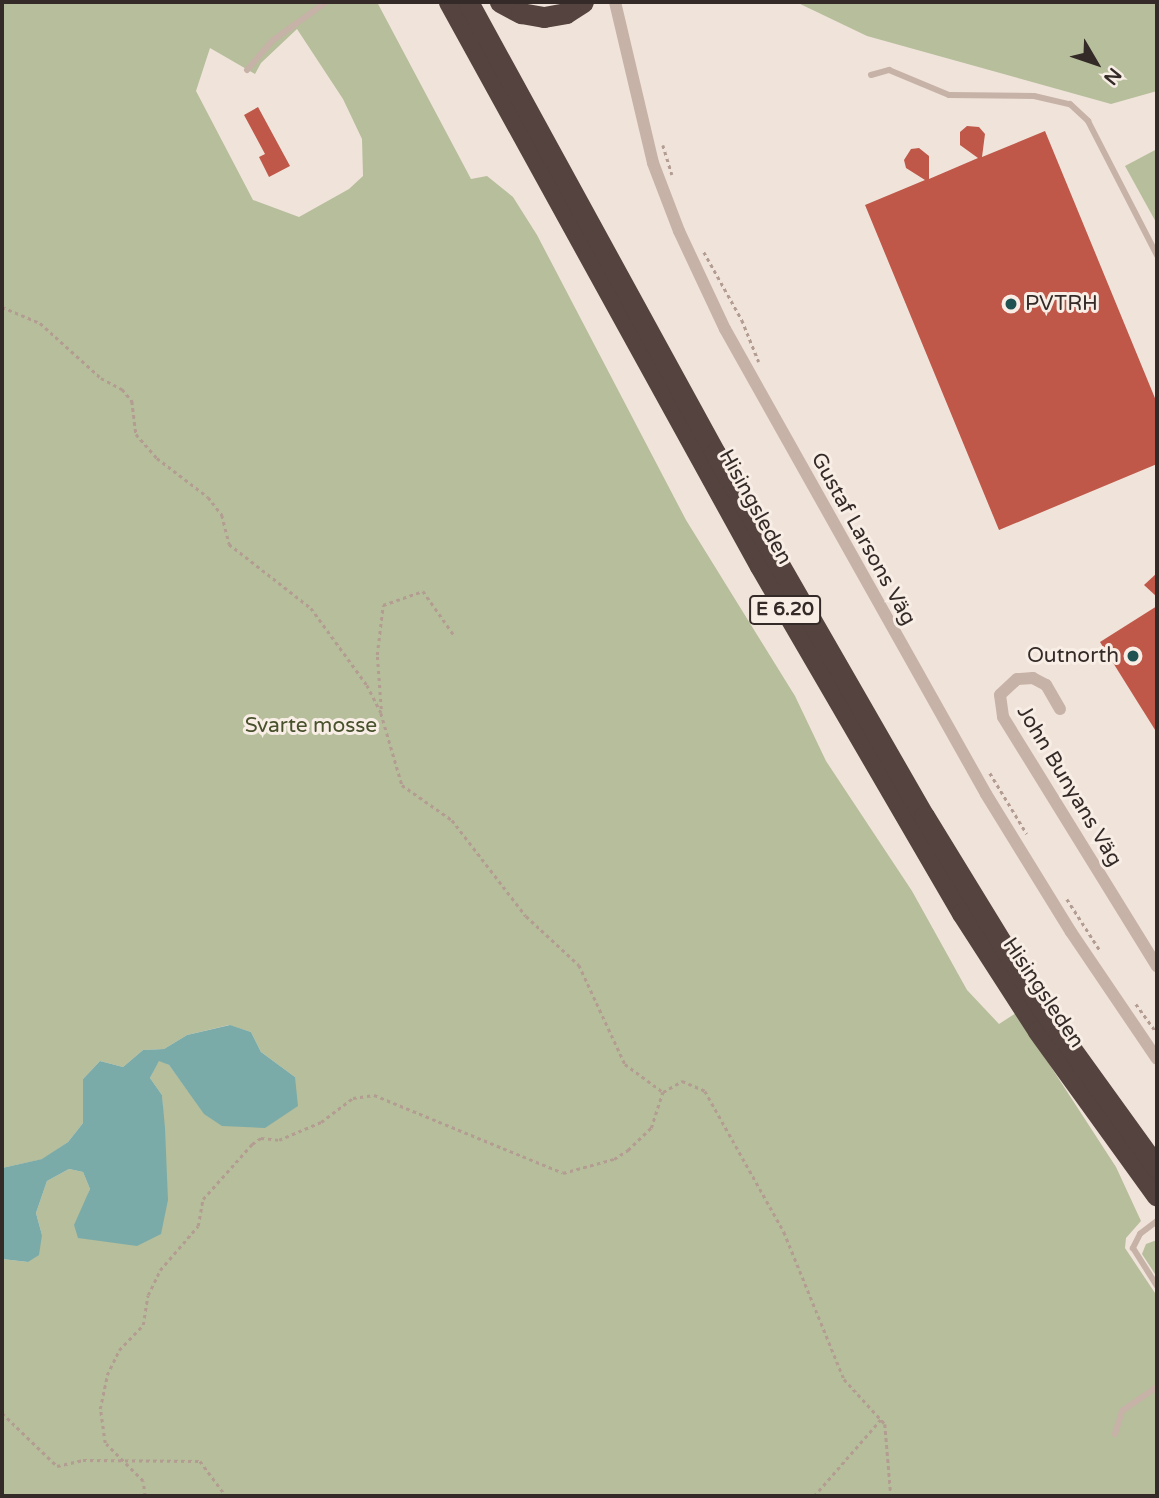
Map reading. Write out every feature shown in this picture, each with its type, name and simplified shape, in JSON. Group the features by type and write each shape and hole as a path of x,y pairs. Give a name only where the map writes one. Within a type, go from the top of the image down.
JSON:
{"highway":[{"name":"Hisingsleden","path":"449,2 766,578 962,913 1045,1041 1157,1196"},
{"name":"Hisingsleden","path":"468,2 734,487 924,817 1041,1007 1157,1168"},
{"path":"500,2 521,13 544,17 566,13 583,2"}],"street":[{"name":"Gustaf Larsons Väg","path":"615,2 631,81 653,163 679,231 724,328 986,794 1071,932 1157,1059"},
{"name":"John Bunyans Väg","path":"1060,709 1046,685 1033,678 1017,679 1000,695 1003,717 1157,966"}],"lane":[{"path":"247,69 272,41 326,2"},
{"path":"871,75 889,70 922,88 949,95 1034,96 1070,104 1088,121 1157,255"},
{"path":"1157,1221 1136,1238 1133,1248 1157,1286"},
{"path":"1115,1434 1122,1411 1157,1387"}],"path":[{"path":"663,144 676,186"},
{"path":"702,248 764,371"},
{"path":"2,307 40,323 101,378 122,388 132,401 133,423 141,441 208,497 222,515 229,544 311,608 367,685 381,712 402,785 452,820 526,916 579,965 625,1064 663,1092"},
{"path":"381,712 377,655 383,605 423,591 454,635"},
{"path":"984,762 1031,841"},
{"path":"1064,894 1104,957"},
{"path":"1134,1000 1157,1034"},
{"path":"663,1092 682,1082 705,1091 784,1232 844,1379 882,1418 890,1445 891,1496"},
{"path":"145,1496 143,1481 117,1460 105,1443 100,1409 107,1375 119,1350 143,1325 148,1295 160,1270 198,1226 203,1199 252,1144 261,1138 279,1140 321,1122 353,1098 374,1095 563,1173 614,1159 642,1139 659,1111 663,1092"},
{"path":"2,1413 57,1466 117,1460 200,1461 226,1496 265,1496"},
{"path":"814,1496 882,1418"}],"green space":[{"name":"Svarte mosse","path":"2,2 377,2 471,179 487,176 513,197 537,235 686,520 795,696 826,761 912,891 967,990 999,1024 1016,1013 1116,1167 1141,1221 1126,1238 1125,1248 1157,1296 1157,1496 2,1496 2,1259 28,1262 42,1235 36,1213 47,1181 69,1169 83,1172 90,1189 84,1206 165,1173 162,1095 150,1078 159,1060 169,1065 188,1091 295,1077 261,1052 251,1032 229,1025 187,1035 164,1049 143,1050 123,1067 100,1061 83,1079 83,1123 68,1142 43,1159 2,1168","holes":["297,29 343,99 362,139 363,176 349,189 299,217 253,200 196,91 210,48 255,74 261,63"]},
{"path":"796,2 1157,2 1157,91 1111,104 867,36"},
{"path":"1157,149 1157,224 1125,166"},
{"path":"1157,1240 1157,1277 1142,1254 1146,1244"}],"water":[{"path":"230,1025 251,1032 261,1052 295,1077 298,1106 265,1128 222,1126 204,1114 169,1065 159,1061 150,1078 162,1095 165,1128 168,1200 161,1234 137,1246 78,1238 74,1225 90,1189 83,1172 69,1169 47,1181 36,1213 42,1235 39,1255 28,1262 2,1259 2,1168 42,1159 68,1142 83,1123 83,1079 100,1061 123,1067 143,1050 164,1049 187,1035"}],"building":[{"path":"258,107 290,166 269,177 259,157 265,154 244,115"},
{"name":"PVTRH","path":"967,126 979,127 985,134 982,157 1045,131 1157,403 1157,464 999,530 865,205 925,180 906,168 904,160 911,149 919,148 929,156 929,179 978,158 960,145 960,132"},
{"path":"1157,573 1157,597 1144,585"},
{"name":"Outnorth","path":"1157,606 1157,733 1100,642"}],"place":[{"name":"PVTRH","path":"1011,304"},
{"name":"Outnorth","path":"1133,656"}]}
